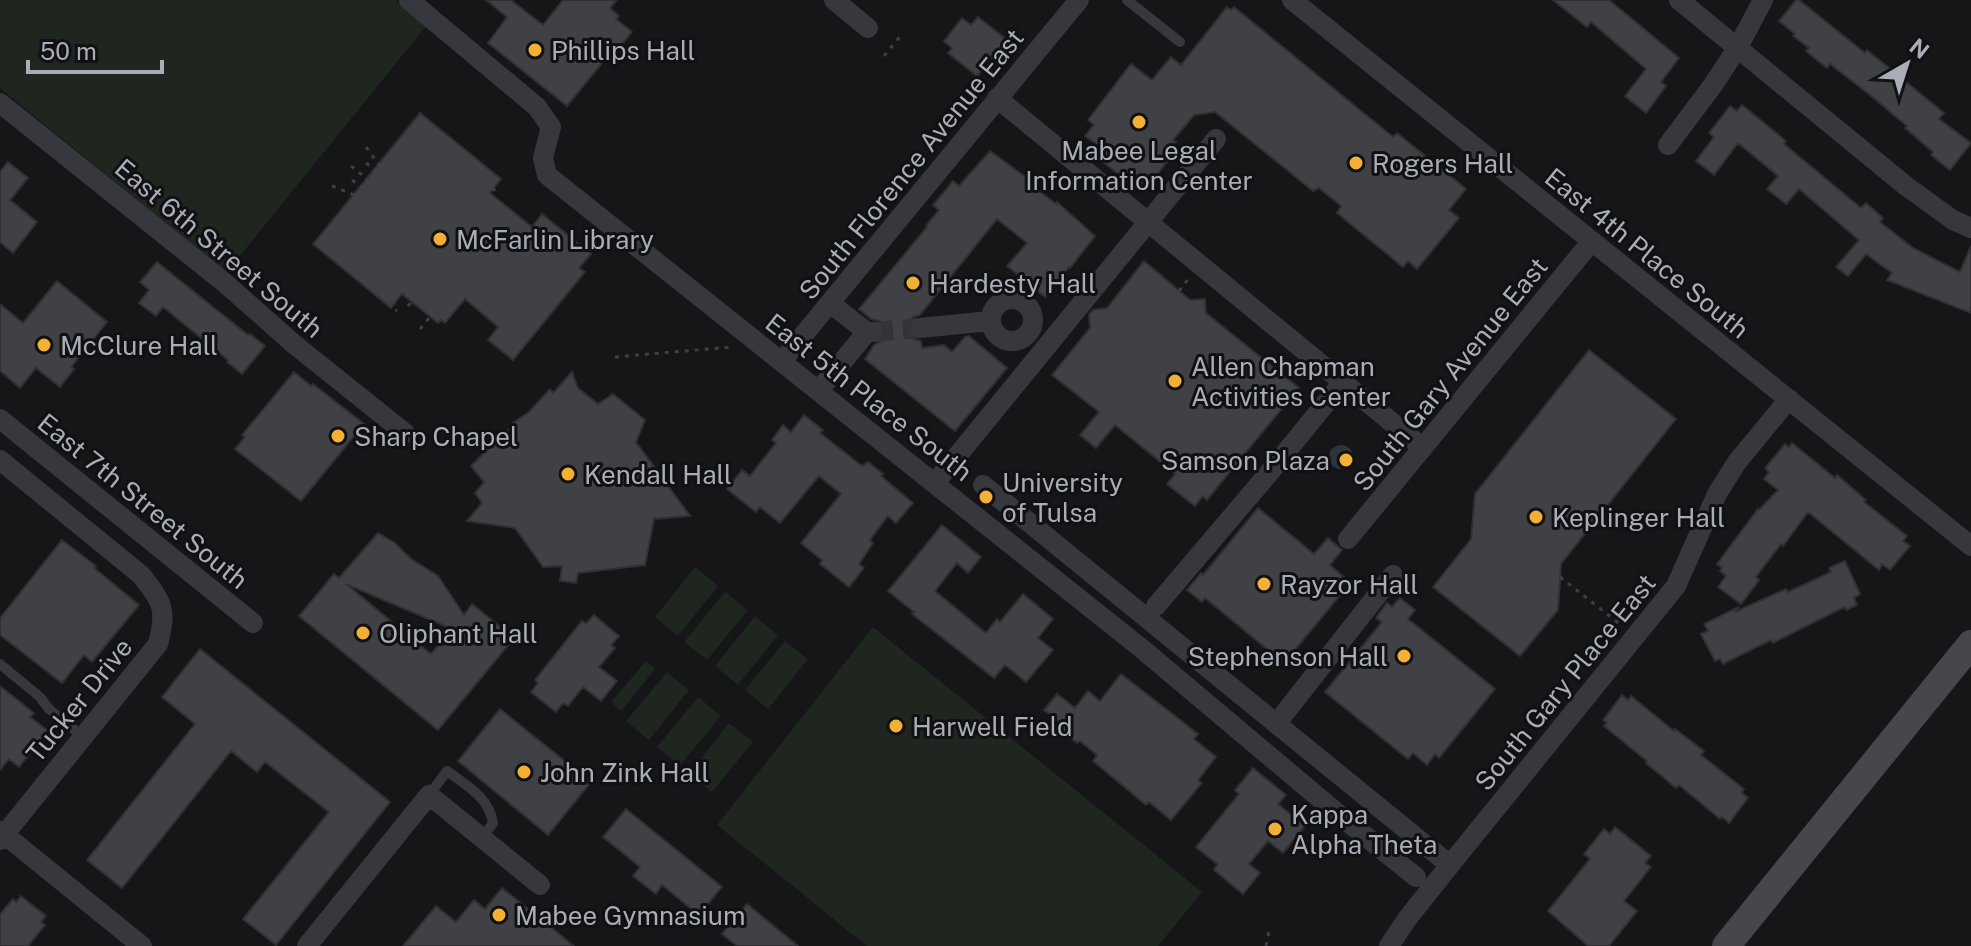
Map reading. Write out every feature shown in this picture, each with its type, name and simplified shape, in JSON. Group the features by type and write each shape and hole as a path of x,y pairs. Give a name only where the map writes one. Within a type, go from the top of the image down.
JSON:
{"main road":[{"path":"1726,946 1971,644"}],"street":[{"name":"East 5th Place South","path":"409,0 537,107 551,127 543,158 547,175 1141,648 1416,877"},
{"path":"834,0 868,28"},
{"name":"South Florence Avenue East","path":"782,361 1079,0"},
{"name":"East 4th Place South","path":"1292,0 1971,546"},
{"path":"1679,0 1906,186 1953,220 1971,228"},
{"path":"1668,145 1738,47 1763,0"},
{"path":"997,98 1423,448"},
{"name":"East 6th Street South","path":"0,103 226,284 405,433"},
{"path":"935,483 1216,139"},
{"name":"South Gary Avenue East","path":"1348,539 1591,242"},
{"path":"1015,299 1028,306 1033,319 1029,333 1018,341 1005,341 994,333 990,321 995,307 1000,302 1015,299"},
{"path":"819,390 870,332 830,303"},
{"path":"920,328 990,321"},
{"path":"1029,333 1047,346"},
{"path":"1156,606 1343,382"},
{"name":"South Gary Place East","path":"1389,946 1450,865 1676,586 1717,494 1737,462 1789,399"},
{"name":"East 7th Street South","path":"0,419 253,623"},
{"name":"Tucker Drive","path":"0,460 141,575 159,599 163,623 158,644 1,835"},
{"name":"East 5th Place South","path":"983,485 1450,865"},
{"path":"1276,724 1393,575"},
{"path":"307,946 429,795 540,885"},
{"path":"1,835 142,946"}],"lane":[{"path":"1127,0 1180,42"},
{"path":"0,664 82,736"},
{"path":"429,795 447,771 471,789 487,803 491,811 493,823 482,838"}],"path":[{"path":"884,56 903,33"},
{"path":"366,147 381,171 366,163"},
{"path":"351,166 371,182"},
{"path":"352,180 365,190"},
{"path":"487,181 487,185 496,191"},
{"path":"332,186 360,197"},
{"path":"408,306 421,291"},
{"path":"390,302 397,311"},
{"path":"420,329 430,317"},
{"path":"615,357 759,345"},
{"path":"1560,577 1627,629"},
{"path":"1266,946 1269,931"}],"shaded area":[{"path":"0,0 396,0 427,25 226,273 0,88"},
{"path":"1341,445 1350,448 1353,457 1350,466 1341,469 1332,466 1329,457 1332,448"},
{"path":"695,567 718,586 678,636 655,617"},
{"path":"725,592 748,610 707,660 684,642"},
{"path":"755,616 778,635 738,685 715,666"},
{"name":"Harwell Field","path":"873,627 1202,892 1158,946 867,946 717,825"},
{"path":"785,641 808,659 768,709 745,690"},
{"path":"646,661 655,669 621,711 611,702"},
{"path":"667,672 689,690 649,740 626,721"},
{"path":"698,697 721,716 680,765 657,747"},
{"path":"729,723 753,742 712,792 689,774"}],"building":[{"name":"Phillips Hall","path":"486,0 511,0 543,25 563,0 617,0 610,8 619,16 616,19 632,32 613,55 610,53 567,106 488,43 507,17"},
{"path":"1553,0 1609,0 1679,58 1661,82 1666,86 1646,113 1625,96 1646,69 1591,22 1587,27"},
{"path":"1796,0 1865,53 1867,50 1944,113 1939,119 1971,143 1950,170 1931,155 1933,152 1905,128 1907,126 1870,95 1830,64 1827,68 1806,51 1809,48 1779,21"},
{"name":"Rogers Hall","path":"1227,7 1231,10 1234,7 1393,137 1397,133 1466,189 1449,210 1459,218 1417,269 1408,261 1403,267 1337,213 1341,206 1319,188 1313,191 1215,112 1194,115 1173,140 1176,142 1166,154 1169,159 1153,180 1148,176 1138,189 1089,151 1095,143 1085,136 1094,125 1088,120 1131,64 1152,80 1171,57 1181,65"},
{"path":"978,17 1007,40 977,76 948,53 952,48 944,41 962,18 971,25"},
{"path":"1742,105 1861,208 1866,203 1883,218 1880,222 1913,248 1960,272 1971,246 1971,313 1887,280 1892,273 1866,254 1848,276 1836,267 1859,240 1799,189 1786,204 1767,189 1778,176 1738,143 1714,175 1696,161 1714,137 1709,133 1730,106 1737,111"},
{"name":"McFarlin Library","path":"420,113 501,179 490,193 532,227 542,214 591,254 579,268 585,272 513,360 488,340 498,327 465,299 445,323 441,320 438,323 402,294 391,308 313,244"},
{"name":"Hardesty Hall","path":"990,151 1057,202 1095,236 1045,297 1007,266 1027,243 997,219 920,315 909,322 909,335 921,341 922,348 944,345 952,352 969,336 1007,368 955,431 865,359 874,345 884,339 886,331 880,321 871,319 859,309 927,227 939,210 933,205 953,181 959,186"},
{"path":"8,162 28,178 10,200 37,222 13,253 0,242 0,172"},
{"name":"Allen Chapman Activities Center","path":"1144,261 1190,300 1205,299 1206,313 1299,388 1246,452 1247,468 1232,469 1207,500 1203,496 1195,506 1167,484 1175,474 1115,425 1096,448 1080,435 1099,412 1052,375 1090,328 1089,315 1093,310 1107,308"},
{"path":"157,262 265,346 242,374 163,307 156,316 139,303 149,290 140,282"},
{"name":"McClure Hall","path":"57,281 107,322 71,367 74,369 60,387 36,368 20,388 0,371 0,304 23,323"},
{"name":"Keplinger Hall","path":"1589,350 1676,419 1561,564 1558,610 1520,656 1433,587 1471,539 1475,494"},
{"name":"Sharp Chapel","path":"294,372 364,424 301,501 235,449 245,437 242,435"},
{"name":"Kendall Hall","path":"572,372 578,388 598,404 613,394 645,420 636,442 690,516 654,519 645,565 578,573 576,583 560,581 562,566 543,567 515,528 467,521 482,503 475,493 484,482 471,466 506,436 504,433 512,427 510,425 529,412 550,389 553,393"},
{"path":"804,415 823,430 820,433 862,466 868,462 913,503 896,523 888,516 870,540 873,543 859,564 864,568 849,587 820,564 822,560 801,543 841,494 819,476 780,523 760,507 756,512 727,489 742,470 750,476 776,443 772,440 783,425 791,432"},
{"path":"1792,443 1866,500 1864,502 1907,536 1903,541 1910,546 1890,570 1882,564 1879,570 1808,512 1756,577 1759,580 1741,604 1718,587 1726,576 1717,564 1758,509 1778,490 1764,479 1769,472 1765,468 1785,444 1789,447"},
{"name":"Rayzor Hall","path":"1258,508 1314,554 1328,538 1342,550 1330,565 1345,578 1336,589 1342,593 1284,663 1205,598 1202,602 1187,590"},
{"path":"942,525 981,557 968,573 957,563 935,591 986,633 997,619 1000,622 1023,594 1053,619 1038,638 1053,650 1026,682 1005,665 994,678 912,614 914,612 888,591"},
{"name":"Oliphant Hall","path":"378,533 438,576 464,615 472,604 514,638 438,730 299,616 334,574 339,578","holes":["346,584 452,629 431,654"]},
{"path":"62,540 139,605 92,662 84,655 62,683 0,635 0,618"},
{"path":"1845,561 1860,594 1854,598 1857,605 1847,610 1844,607 1723,664 1720,659 1715,661 1701,634 1708,631 1704,624 1786,589 1788,592 1831,572 1829,568"},
{"name":"Stephenson Hall","path":"1400,598 1415,610 1408,619 1495,689 1439,758 1435,754 1427,765 1413,753 1408,759 1325,692 1382,622 1376,618 1387,603 1392,607"},
{"path":"594,615 619,636 611,645 615,648 599,667 617,681 601,701 583,687 568,706 563,703 556,712 531,692 538,683 535,680 582,621 586,624"},
{"path":"200,649 390,802 276,945 243,919 329,812 265,762 257,772 231,751 122,888 87,860 195,724 162,697"},
{"path":"1121,674 1198,734 1194,739 1216,757 1198,780 1202,783 1171,820 1149,802 1146,805 1093,761 1097,755 1055,725 1058,721 1044,710 1057,694 1075,708 1088,691 1100,701"},
{"path":"0,686 34,713 30,717 48,731 19,767 9,759 0,770"},
{"path":"1622,695 1628,700 1631,696 1704,751 1701,755 1744,789 1742,793 1748,798 1729,823 1679,785 1676,788 1604,726 1607,723 1603,720"},
{"name":"John Zink Hall","path":"500,709 591,782 548,835 458,761"},
{"name":"Kappa Alpha Theta","path":"1253,768 1286,795 1278,804 1305,826 1283,853 1268,841 1249,864 1260,873 1243,894 1214,870 1217,864 1196,847 1239,794 1235,790"},
{"path":"626,809 722,887 699,915 662,885 656,894 633,876 640,867 603,837"},
{"path":"1615,827 1651,856 1645,863 1651,867 1624,901 1637,911 1609,946 1588,946 1548,911 1590,859 1584,854 1604,829 1610,834"},
{"name":"Mabee Gymnasium","path":"502,888 574,946 403,946 436,906 456,922 474,900 485,909"},
{"path":"21,896 46,916 41,922 45,925 28,946 0,946 0,914 13,899 16,902"},
{"path":"747,904 798,946 737,946 722,934"}],"tunnel":[{"path":"873,332 920,328"}],"place":[{"name":"Phillips Hall","path":"535,50"},
{"name":"Mabee Legal Information Center","path":"1139,122"},
{"name":"Rogers Hall","path":"1356,163"},
{"name":"McFarlin Library","path":"440,239"},
{"name":"Hardesty Hall","path":"913,283"},
{"name":"McClure Hall","path":"44,345"},
{"name":"Allen Chapman Activities Center","path":"1175,381"},
{"name":"Sharp Chapel","path":"338,436"},
{"name":"Samson Plaza","path":"1346,460"},
{"name":"Kendall Hall","path":"568,474"},
{"name":"University of Tulsa","path":"986,497"},
{"name":"Keplinger Hall","path":"1536,517"},
{"name":"Rayzor Hall","path":"1264,584"},
{"name":"Oliphant Hall","path":"363,633"},
{"name":"Stephenson Hall","path":"1404,656"},
{"name":"Harwell Field","path":"896,726"},
{"name":"John Zink Hall","path":"524,772"},
{"name":"Kappa Alpha Theta","path":"1275,829"},
{"name":"Mabee Gymnasium","path":"499,915"}]}
